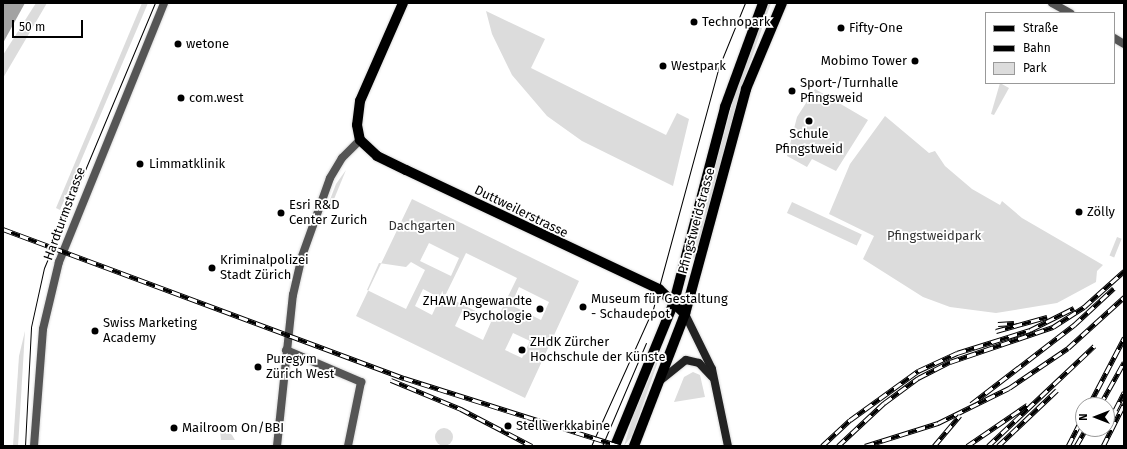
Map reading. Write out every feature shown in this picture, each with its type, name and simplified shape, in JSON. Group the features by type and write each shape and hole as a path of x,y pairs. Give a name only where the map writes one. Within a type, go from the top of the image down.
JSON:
{"main road":[{"path":"360,140 356,126 360,101 403,3"},
{"name":"Pfingstweidstrasse","path":"615,446 674,302 725,107 763,3"},
{"name":"Pfingstweidstrasse","path":"634,446 661,380 685,314 746,90 782,3"},
{"name":"Duttweilerstrasse","path":"360,140 378,156 655,287 674,302 685,314"}],"street":[{"name":"Hardturmstrasse","path":"34,446 42,336 59,262 164,3"},
{"path":"1052,3 1068,12"},
{"path":"1115,39 1124,44"},
{"path":"277,446 293,295 317,206 337,165 360,140"},
{"path":"685,314 708,357 718,392 728,446"},
{"path":"286,350 361,382 348,446"},
{"path":"661,380 682,361 692,361 706,368 718,392"}],"green space":[{"path":"36,3 47,3 3,78 3,55"},
{"path":"142,3 148,3 60,210 56,208"},
{"path":"767,3 771,3 740,91 695,258 691,257 739,78"},
{"path":"486,11 545,39 531,68 666,135 677,113 689,119 673,186 582,141 547,116 512,75 492,34"},
{"path":"1000,84 1002,84 1009,88 994,115 991,114"},
{"path":"815,89 868,120 836,171 812,159 807,167 787,156 797,117"},
{"name":"Pfingstweidpark","path":"885,116 929,153 935,151 945,166 972,189 1000,205 1002,201 1022,218 1103,265 1097,271 1096,282 1057,303 996,313 950,307 923,297 863,259 874,236 829,214 850,164"},
{"path":"346,170 332,204 328,205 336,184"},
{"name":"Dachgarten","path":"412,199 579,281 525,398 356,316 368,291 406,309 425,270 411,262 406,267 381,263","holes":["429,243 459,258 451,276 420,261","466,253 517,278 496,321 445,296","519,287 549,302 541,320 511,305","423,289 440,298 432,315 415,306","463,309 491,322 483,340 455,326","513,333 530,341 522,358 505,350"]},
{"path":"792,202 862,235 857,245 787,213"},
{"path":"1117,237 1122,239 1114,257 1110,256"},
{"path":"25,331 18,446 13,446 19,356"},
{"path":"663,347 632,436 624,446 633,416"},
{"path":"693,372 700,375 705,397 674,402 684,377"},
{"path":"444,428 450,431 453,437 450,443 444,446 438,443 435,437 438,431"},
{"path":"224,429 232,435 235,440 221,440 220,430"}],"shaded area":[{"path":"3,3 25,3 3,43"}],"tram line":[{"path":"25,446 31,327 44,268 155,3"},
{"path":"591,446 653,309 718,69 745,3"},
{"path":"602,446 646,343"}],"railway":[{"path":"3,229 404,378 620,446"},
{"path":"838,446 884,403 918,378 950,362 1053,327 1084,307 1124,271"},
{"path":"971,404 1074,325 1114,288"},
{"path":"865,446 938,423 1009,388 1068,348 1124,297"},
{"path":"822,446 850,420 918,371 957,353 1030,330 1074,308"},
{"path":"996,331 1047,317"},
{"path":"998,324 1014,323"},
{"path":"1093,397 1124,338"},
{"path":"988,446 1094,346"},
{"path":"1104,397 1124,362"},
{"path":"391,380 461,409 532,446"},
{"path":"998,446 1057,390"},
{"path":"1115,410 1124,392"},
{"path":"1103,446 1124,404"},
{"path":"967,446 1027,405"},
{"path":"934,446 960,415"},
{"path":"1068,446 1075,432"},
{"path":"1076,446 1081,437"}],"place":[{"name":"Technopark","path":"694,22"},
{"name":"Fifty-One","path":"841,28"},
{"name":"wetone","path":"178,44"},
{"name":"Mobimo Tower","path":"915,61"},
{"name":"Westpark","path":"663,66"},
{"name":"Sport-/Turnhalle Pfingsweid","path":"792,91"},
{"name":"com.west","path":"181,98"},
{"name":"Schule Pfingstweid","path":"809,121"},
{"name":"Limmatklinik","path":"140,164"},
{"name":"Zölly","path":"1079,212"},
{"name":"Esri R&D Center Zurich","path":"281,213"},
{"name":"Kriminalpolizei Stadt Zürich","path":"212,268"},
{"name":"Museum für Gestaltung - Schaudepot","path":"583,307"},
{"name":"ZHAW Angewandte Psychologie","path":"540,309"},
{"name":"Swiss Marketing Academy","path":"95,331"},
{"name":"ZHdK Zürcher Hochschule der Künste","path":"522,350"},
{"name":"Puregym Zürich West","path":"258,367"},
{"name":"Stellwerkkabine","path":"508,426"},
{"name":"Mailroom On/BBI","path":"174,428"}]}
